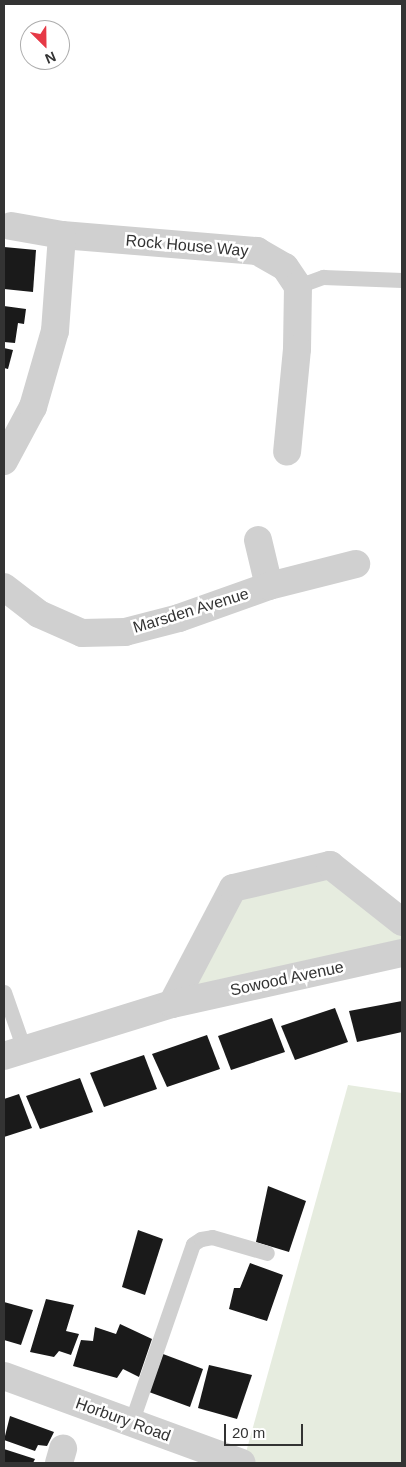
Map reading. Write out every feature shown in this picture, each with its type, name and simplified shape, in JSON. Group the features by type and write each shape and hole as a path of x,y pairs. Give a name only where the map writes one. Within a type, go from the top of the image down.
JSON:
{"street":[{"name":"Rock House Way","path":"11,226 62,235 257,252 286,267 298,286"},
{"path":"4,461 33,407 55,331 62,235"},
{"path":"287,452 297,349 298,286"},
{"name":"Marsden Avenue","path":"258,540 269,586"},
{"name":"Marsden Avenue","path":"4,587 39,614 82,633 125,632 180,618 269,586 356,564"},
{"path":"172,1004 233,888 330,865 402,922"},
{"name":"Sowood Avenue","path":"14,1052 172,1004 402,954"},
{"name":"Horbury Road","path":"4,1376 131,1423 202,1456 242,1463"}],"lane":[{"path":"298,286 323,277 402,280"},
{"name":"Sowood Avenue","path":"4,992 14,1052"},
{"path":"131,1423 193,1244 202,1239 212,1237 267,1253"}],"shaded area":[{"path":"330,865 402,922 402,953 172,1004 233,888"},
{"path":"348,1085 402,1093 402,1463 243,1463"}],"building":[{"path":"4,247 36,250 33,292 4,289"},
{"path":"4,306 26,309 24,324 18,323 15,343 4,342"},
{"path":"4,348 13,350 8,369 4,368"},
{"path":"402,1001 402,1032 357,1042 349,1011"},
{"path":"335,1008 348,1042 295,1060 281,1026"},
{"path":"272,1018 285,1052 231,1070 218,1036"},
{"path":"207,1035 220,1069 167,1087 152,1054"},
{"path":"144,1055 157,1089 104,1107 90,1073"},
{"path":"80,1078 93,1112 40,1129 26,1096"},
{"path":"19,1094 32,1128 4,1137 4,1099"},
{"path":"268,1186 306,1201 289,1252 256,1242"},
{"path":"138,1230 163,1239 145,1295 122,1287"},
{"path":"250,1263 283,1275 267,1321 229,1309 234,1288 240,1288"},
{"path":"46,1299 74,1305 66,1331 79,1334 71,1355 59,1351 54,1357 30,1352"},
{"path":"4,1302 33,1310 21,1345 4,1340"},
{"path":"120,1324 152,1339 139,1377 123,1369 117,1378 73,1366 81,1340 93,1341 95,1327 116,1334"},
{"path":"163,1354 203,1369 190,1407 149,1392"},
{"path":"209,1365 252,1375 237,1419 198,1408"},
{"path":"10,1416 54,1432 47,1446 38,1445 35,1451 4,1440"},
{"path":"4,1449 35,1459 33,1463 4,1463"}]}
